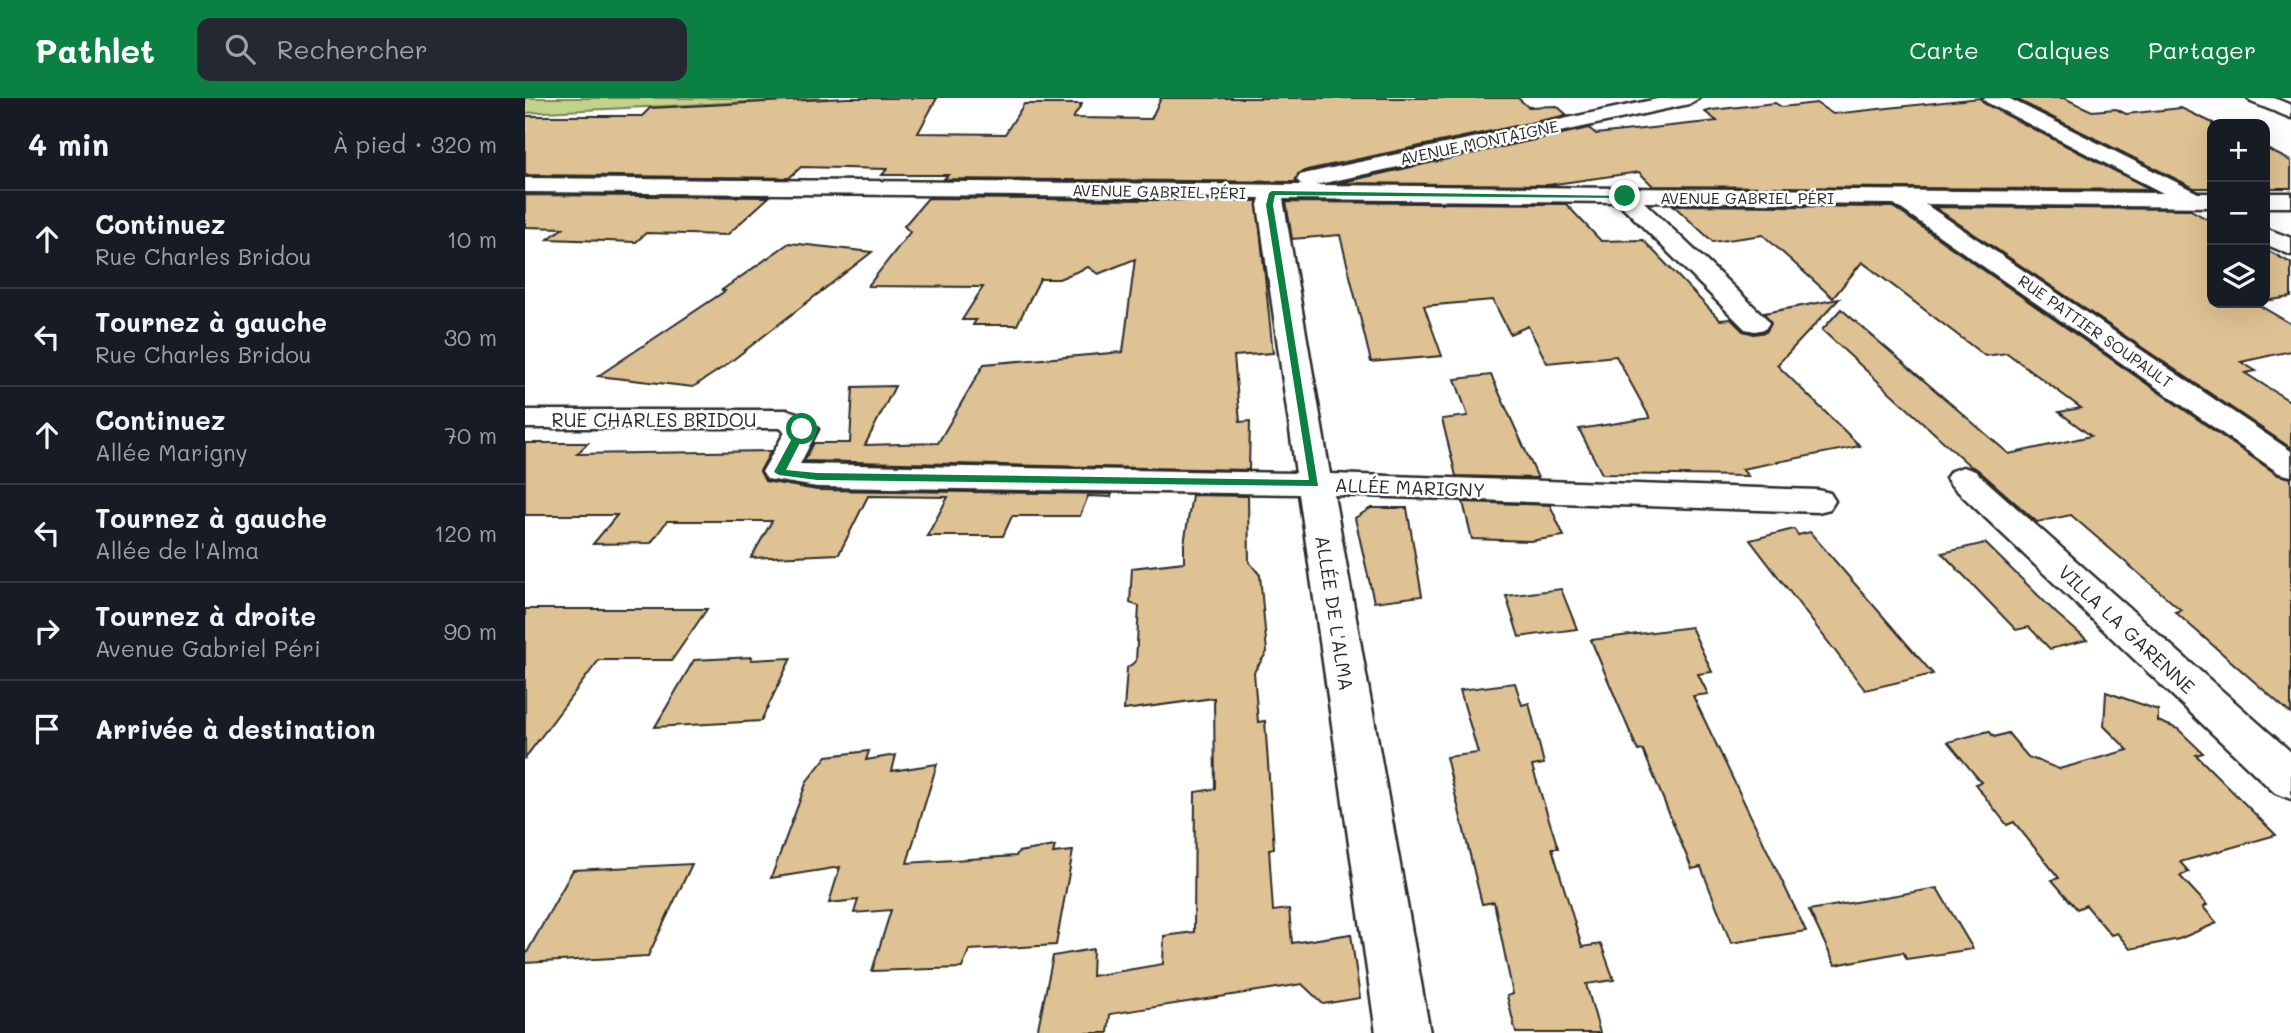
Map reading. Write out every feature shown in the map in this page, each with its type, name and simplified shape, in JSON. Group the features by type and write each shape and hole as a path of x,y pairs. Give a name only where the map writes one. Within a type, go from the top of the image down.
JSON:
{"street":[{"name":"AVENUE MONTAIGNE","path":"1272,193 1303,185 1308,179 1328,174 1689,98"},
{"path":"1993,98 2206,203"},
{"path":"2258,98 2291,113"},
{"name":"AVENUE GABRIEL PÉRI","path":"525,186 2206,203"},
{"name":"ALLÉE DE L'ALMA","path":"1272,193 1270,205 1403,1033"},
{"path":"1625,196 1755,323"},
{"name":"RUE PATTIER SOUPAULT","path":"1900,198 2291,466"},
{"path":"2270,200 2291,200"},
{"path":"2270,238 2291,248"},
{"name":"RUE CHARLES BRIDOU","path":"525,419 787,419 802,429 779,472 817,477 918,476"},
{"name":"ALLÉE MARIGNY","path":"918,476 1314,484 1818,501"},
{"name":"VILLA LA GARENNE","path":"1963,478 2291,780"}],"green space":[{"path":"525,98 829,98 525,113"}],"building":[{"path":"847,98 937,98 918,133 1005,134 1024,104 1082,104 1073,118 1151,119 1161,98 1518,98 1528,107 1557,106 1567,115 1307,170 1298,174 1296,182 944,179 948,175 882,175 887,169 801,167 789,178 525,175 525,116 642,116 650,108"},
{"path":"1980,98 1985,104 2152,190 1653,186 1639,172 1548,185 1339,183 1589,128 1596,134 1717,121 1705,112 1712,110 1775,103 1782,107 1816,103 1833,114"},
{"path":"2014,98 2064,98 2092,111 2116,109 2126,114 2181,108 2207,120 2207,188 2194,188"},
{"path":"2270,150 2291,161 2291,188 2270,188"},
{"path":"525,195 769,197 727,235 646,233 636,242 548,239 563,228 525,227"},
{"path":"928,198 1257,201 1273,353 1234,356 1240,422 1250,421 1249,470 804,461 814,443 850,443 853,387 895,386 865,445 938,443 984,364 1123,352 1135,259 1098,274 1088,267 1059,279 1040,279 1017,325 973,325 976,320 962,320 983,287 868,286 910,232 904,226"},
{"path":"1286,202 1566,204 1601,241 1643,240 1720,320 1731,319 1743,331 1754,334 1766,332 1771,324 1764,313 1839,299 1777,365 1860,446 1742,469 1748,476 1602,474 1579,429 1650,418 1616,356 1547,363 1528,326 1510,334 1493,300 1424,306 1442,356 1371,362 1340,235 1292,239"},
{"path":"1673,205 1893,207 2278,475 2291,478 2291,714 2175,612 2181,610 2071,515 2037,522 1977,469 1970,466 1822,330 1841,309 2009,454 2091,436 2059,412 2081,408 2007,353 1985,356 1862,262 1833,298 1763,235 1713,242"},
{"path":"1934,207 2189,209 2207,219 2207,308 2264,308 2291,324 2291,351 2241,362 2256,371 2245,373 2291,402 2291,448"},
{"path":"789,243 872,252 725,366 693,387 598,376 725,291 722,290"},
{"path":"2270,252 2291,263 2291,297 2270,300"},
{"path":"1491,375 1538,478 1456,476 1442,419 1468,416 1455,379"},
{"path":"525,443 588,443 577,454 771,451 760,471 765,481 817,490 1112,494 1111,497 1088,496 1080,516 1012,516 1003,536 927,536 948,497 868,496 839,554 751,558 772,521 667,521 651,543 593,544 617,515 525,515"},
{"path":"1192,495 1248,496 1249,562 1260,575 1267,652 1254,672 1258,722 1265,721 1274,848 1269,849 1273,911 1289,909 1292,943 1351,934 1360,998 1323,1004 1302,984 1110,1014 1108,1033 1037,1033 1053,956 1093,949 1092,976 1163,964 1164,936 1194,932 1195,792 1215,789 1214,698 1124,710 1127,668 1136,661 1139,606 1130,603 1132,568 1184,562 1184,544"},
{"path":"1463,502 1550,505 1564,536 1530,541 1472,539"},
{"path":"1371,508 1407,508 1422,596 1374,602 1355,518"},
{"path":"1794,529 1798,535 1810,532 1933,674 1865,690 1750,540"},
{"path":"1985,543 2087,640 2050,649 2029,627 2016,630 1942,553"},
{"path":"1561,589 1577,629 1519,637 1506,596"},
{"path":"525,609 707,609 672,660 599,660 525,758"},
{"path":"1691,627 1712,672 1698,674 1708,694 1693,696 1806,931 1731,943 1701,867 1692,869 1643,750 1638,751 1591,640"},
{"path":"752,657 751,660 791,658 761,721 655,727 694,660"},
{"path":"1515,683 1522,705 1529,703 1544,764 1532,766 1558,848 1552,848 1582,947 1601,944 1614,980 1586,984 1600,1033 1516,1033 1507,996 1513,994 1494,902 1482,904 1446,757 1478,753 1460,690"},
{"path":"2106,692 2158,710 2158,721 2178,729 2203,753 2196,755 2276,835 2180,862 2189,872 2180,876 2207,905 2203,907 2217,923 2179,939 2130,949 2117,933 2111,935 2086,905 2077,909 2052,880 2059,878 2014,822 2007,825 1975,784 1981,782 1948,742 1989,731 1994,737 2008,733 2028,757 2059,769 2128,750 2104,726"},
{"path":"869,751 866,760 896,755 892,771 937,764 907,863 1016,856 1018,852 1055,846 1053,853 1073,851 1056,945 969,950 962,968 872,971 891,910 854,913 858,900 829,903 840,867 771,878 807,781 827,756"},
{"path":"692,864 648,956 525,963 525,956 573,870"},
{"path":"1937,888 1973,949 1907,959 1903,952 1835,965 1809,910"}],"route":[{"path":"802,429 779,472 817,477 918,476 1314,484 1270,205 1272,193 1625,196"}]}
